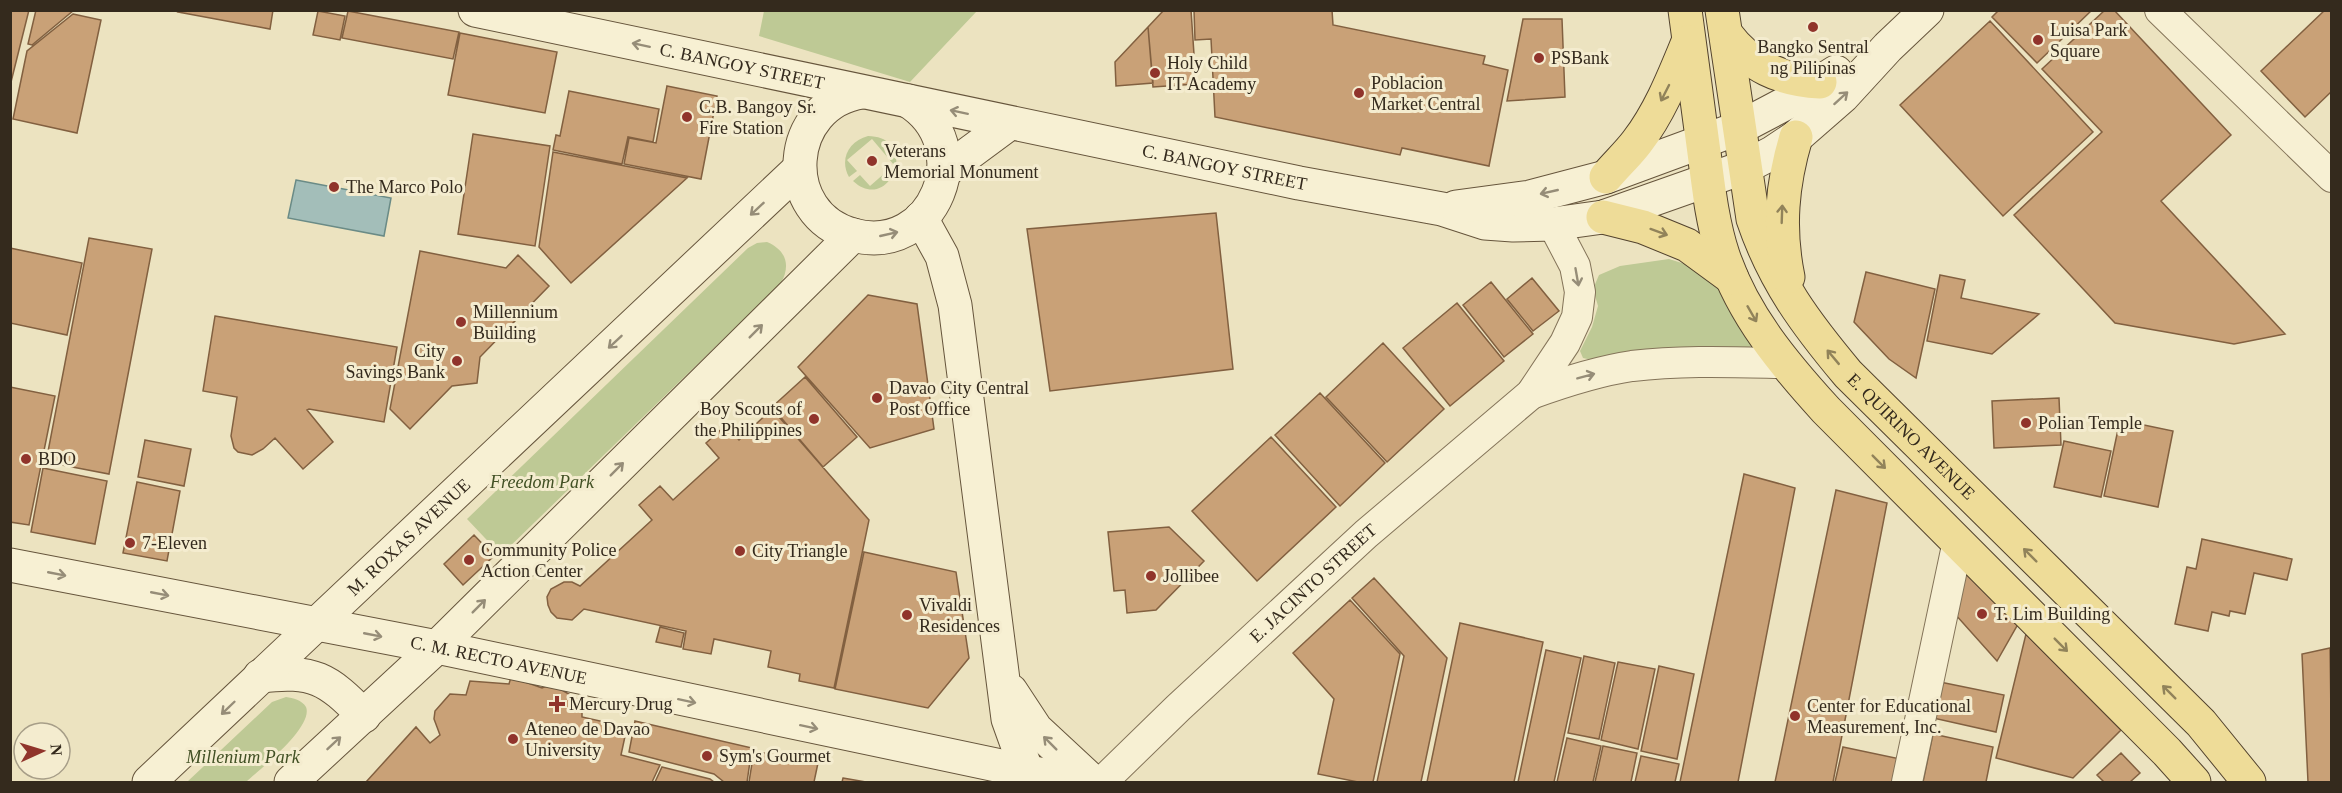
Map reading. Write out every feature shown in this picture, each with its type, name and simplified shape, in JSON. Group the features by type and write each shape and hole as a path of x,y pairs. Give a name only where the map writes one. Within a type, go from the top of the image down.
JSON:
{"main road":[{"name":"C. BANGOY STREET","path":"475,10 1311,186 1442,209 1485,223 1514,225 1553,224 1603,217 1744,167 1772,153 1797,136 1854,86 1888,47"},
{"path":"1888,47 1927,10"},
{"path":"1724,22 1737,49 1767,70 1784,77 1820,82"},
{"name":"E. QUIRINO AVENUE","path":"1724,22 1753,219 1764,252 1799,313 1848,374 2200,723 2249,783"},
{"path":"1687,25 1707,181 1716,232 1732,278 1752,315 1784,363 1826,410 2167,752 2194,783"},
{"path":"1606,177 1637,143 1667,91 1687,25"},
{"name":"C. BANGOY STREET","path":"1442,209 1530,197 1606,177 1739,128 1792,100 1844,67 1888,47"},
{"path":"862,92 841,98 818,115 803,140 799,169 804,190 815,210 832,225 853,235 865,237 890,235 906,228 921,218 939,192 945,171 942,144 937,131 920,109 908,101"},
{"path":"945,171 1010,123"},
{"path":"1797,136 1788,165 1783,195 1782,225 1784,255 1799,313"},
{"name":"M. ROXAS AVENUE","path":"149,783 799,169"},
{"path":"1603,217 1643,227 1687,244 1732,278"},
{"path":"921,218 942,256 955,305 1008,718 1027,777"},
{"path":"291,783 437,647 853,235"},
{"name":"C. M. RECTO AVENUE","path":"10,565 437,647 988,773 1077,783"},
{"path":"260,676 301,674 325,681 363,716"},
{"path":"1003,677 1036,729 1093,783"},
{"path":"988,773 1008,718"},
{"path":"2167,752 2200,723"}],"street":[{"path":"2160,10 2331,177"},
{"name":"E. JACINTO STREET","path":"1102,783 1178,708 1366,534 1531,394 1565,343 1577,317 1580,292 1575,266 1553,224"},
{"name":"E. JACINTO STREET","path":"1531,394 1570,380 1631,366 1683,362 1784,363"},
{"path":"1907,783 1958,541"}],"green space":[{"path":"764,10 977,11 910,82 759,36"},
{"path":"868,136 884,140 893,148 896,160 894,172 888,182 878,188 866,189 853,181 860,175 870,186 894,165 872,139 847,160 857,171 849,177 845,164 848,152 851,146 861,138"},
{"name":"Freedom Park","path":"767,242 779,249 785,259 786,270 781,283 501,555 467,519 748,248 757,243"},
{"path":"1669,259 1704,270 1723,284 1750,332 1751,346 1746,353 1596,361 1583,358 1580,351 1592,327 1598,306 1593,289 1599,275 1620,266"},
{"name":"Millenium Park","path":"286,697 300,701 306,707 302,725 284,748 246,782 187,782 272,702"}],"water":[{"path":"296,180 391,198 384,236 288,218"}],"building":[{"path":"10,10 29,10 10,86"},
{"path":"36,10 74,10 32,45 28,44"},
{"path":"180,10 273,10 270,29 178,12"},
{"path":"1164,10 1191,10 1196,84 1153,87 1148,27"},
{"name":"Poblacion Market Central","path":"1194,10 1332,10 1333,25 1485,56 1483,64 1508,70 1489,166 1402,148 1400,155 1215,117 1211,39 1195,40"},
{"name":"Luisa Park Square","path":"1999,10 2092,10 2037,63 1992,17"},
{"path":"2105,10 2114,10 2231,135 2161,201 2285,334 2234,344 2115,323 2014,215 2102,132 2042,69"},
{"path":"2325,10 2332,10 2332,91 2305,117 2261,71"},
{"path":"318,11 345,16 340,40 313,35"},
{"path":"348,11 459,32 453,59 342,38"},
{"path":"73,14 101,20 77,133 13,119 27,51"},
{"name":"PSBank","path":"1523,19 1562,19 1565,97 1507,101"},
{"path":"1990,21 2093,132 2003,216 1900,105"},
{"path":"1148,27 1153,83 1116,86 1115,62"},
{"path":"460,33 557,52 545,113 448,95"},
{"name":"C.B. Bangoy Sr. Fire Station","path":"667,86 717,96 701,179 624,164 629,138 656,143"},
{"path":"569,91 659,109 653,142 628,137 622,164 553,150 556,135 560,136"},
{"path":"473,134 550,146 535,246 458,234"},
{"path":"553,152 687,178 571,283 539,247"},
{"path":"1216,213 1233,369 1050,391 1027,229"},
{"path":"89,238 152,249 109,474 46,462"},
{"path":"10,248 82,263 67,335 10,323"},
{"name":"Millennium Building","path":"420,251 506,268 518,255 549,286 480,357 477,383 452,386 410,429 390,409"},
{"path":"1866,272 1935,289 1916,378 1889,359 1854,322"},
{"path":"1940,275 1965,280 1961,298 2039,314 1992,354 1927,341"},
{"path":"1532,278 1559,311 1533,331 1507,299"},
{"path":"1491,282 1533,334 1504,357 1463,305"},
{"name":"Davao City Central Post Office","path":"868,295 917,304 934,429 870,448 798,367"},
{"path":"1457,303 1504,361 1450,406 1403,348"},
{"path":"215,316 397,347 384,422 307,410 333,442 303,469 275,438 252,455 238,452 234,448 231,436 237,397 203,391"},
{"path":"1383,343 1444,409 1387,462 1326,397"},
{"path":"805,377 857,437 823,467 772,407"},
{"name":"BDO","path":"10,387 55,396 29,525 10,522"},
{"path":"1320,393 1385,463 1340,506 1275,435"},
{"name":"Polian Temple","path":"2059,398 2061,445 1994,448 1992,401"},
{"name":"City Triangle","path":"772,409 869,520 834,688 799,681 800,674 768,667 771,651 714,639 711,654 683,649 686,631 584,609 572,620 557,618 551,612 547,597 551,589 564,582 572,582 580,586 652,520 639,505 660,486 673,500 719,458 706,443 726,425 739,440"},
{"path":"2120,420 2173,431 2158,507 2104,496"},
{"path":"1271,437 1336,507 1257,581 1192,511"},
{"path":"145,440 191,449 184,486 138,477"},
{"path":"2064,441 2111,451 2101,497 2054,487"},
{"path":"43,468 107,481 95,544 31,532"},
{"path":"1744,474 1795,488 1738,782 1680,782"},
{"path":"137,482 180,491 167,561 123,553"},
{"path":"1836,490 1887,503 1833,782 1775,782"},
{"name":"Jollibee","path":"1169,527 1204,561 1156,610 1127,613 1125,590 1114,591 1108,532"},
{"name":"Community Police Action Center","path":"474,535 494,556 463,585 444,564"},
{"path":"2202,539 2292,559 2287,580 2254,573 2245,614 2230,611 2229,616 2212,612 2208,631 2175,624 2187,567 2196,569"},
{"name":"Vivaldi Residences","path":"864,552 956,572 969,658 928,708 835,689"},
{"name":"T. Lim Building","path":"1967,572 2018,624 1997,661 1946,604"},
{"path":"1374,578 1447,658 1421,782 1377,782 1404,656 1352,598"},
{"path":"1350,600 1400,654 1373,782 1358,782 1318,774 1334,699 1293,653"},
{"path":"1460,623 1543,642 1514,782 1427,782"},
{"path":"660,627 684,633 681,647 656,642"},
{"path":"2026,634 2121,730 2073,778 1996,758"},
{"path":"2330,648 2332,782 2308,782 2302,654"},
{"path":"1546,650 1581,658 1554,782 1518,782"},
{"path":"1584,656 1615,663 1599,739 1568,733"},
{"path":"1618,662 1655,669 1638,749 1601,740"},
{"path":"1659,666 1694,674 1677,759 1641,751"},
{"name":"Ateneo de Davao University","path":"511,677 542,688 552,684 582,702 582,717 627,727 621,755 660,765 652,782 366,782 416,727 430,743 440,735 434,719 435,711 450,694 466,695 470,681 509,684"},
{"path":"1940,682 2004,695 1996,732 1933,718"},
{"path":"635,721 752,748 747,782 724,782 714,774 629,752"},
{"path":"1933,734 1993,747 1986,782 1923,782"},
{"path":"1567,738 1601,746 1593,782 1557,782"},
{"path":"1603,746 1637,753 1631,782 1595,782"},
{"path":"1843,747 1905,760 1900,782 1835,782"},
{"path":"754,751 818,763 814,782 749,782"},
{"path":"2121,753 2140,773 2130,782 2104,782 2097,775"},
{"path":"1641,756 1679,764 1675,782 1635,782"},
{"path":"662,767 710,779 714,782 655,782"},
{"path":"843,778 866,782 842,782"}],"place":[{"name":"Bangko Sentral ng Pilipinas","path":"1813,27"},
{"name":"Luisa Park Square","path":"2038,40"},
{"name":"PSBank","path":"1539,58"},
{"name":"Holy Child IT Academy","path":"1155,73"},
{"name":"Poblacion Market Central","path":"1359,93"},
{"name":"C.B. Bangoy Sr. Fire Station","path":"687,117"},
{"name":"Veterans Memorial Monument","path":"872,161"},
{"name":"The Marco Polo","path":"334,187"},
{"name":"Millennium Building","path":"461,322"},
{"name":"City Savings Bank","path":"457,361"},
{"name":"Davao City Central Post Office","path":"877,398"},
{"name":"Boy Scouts of the Philippines","path":"814,419"},
{"name":"Polian Temple","path":"2026,423"},
{"name":"BDO","path":"26,459"},
{"name":"7-Eleven","path":"130,543"},
{"name":"City Triangle","path":"740,551"},
{"name":"Community Police Action Center","path":"469,560"},
{"name":"Jollibee","path":"1151,576"},
{"name":"T. Lim Building","path":"1982,614"},
{"name":"Vivaldi Residences","path":"907,615"},
{"name":"Mercury Drug","path":"557,704"},
{"name":"Center for Educational Measurement, Inc.","path":"1795,716"},
{"name":"Ateneo de Davao University","path":"513,739"},
{"name":"Sym's Gourmet","path":"707,756"}]}
